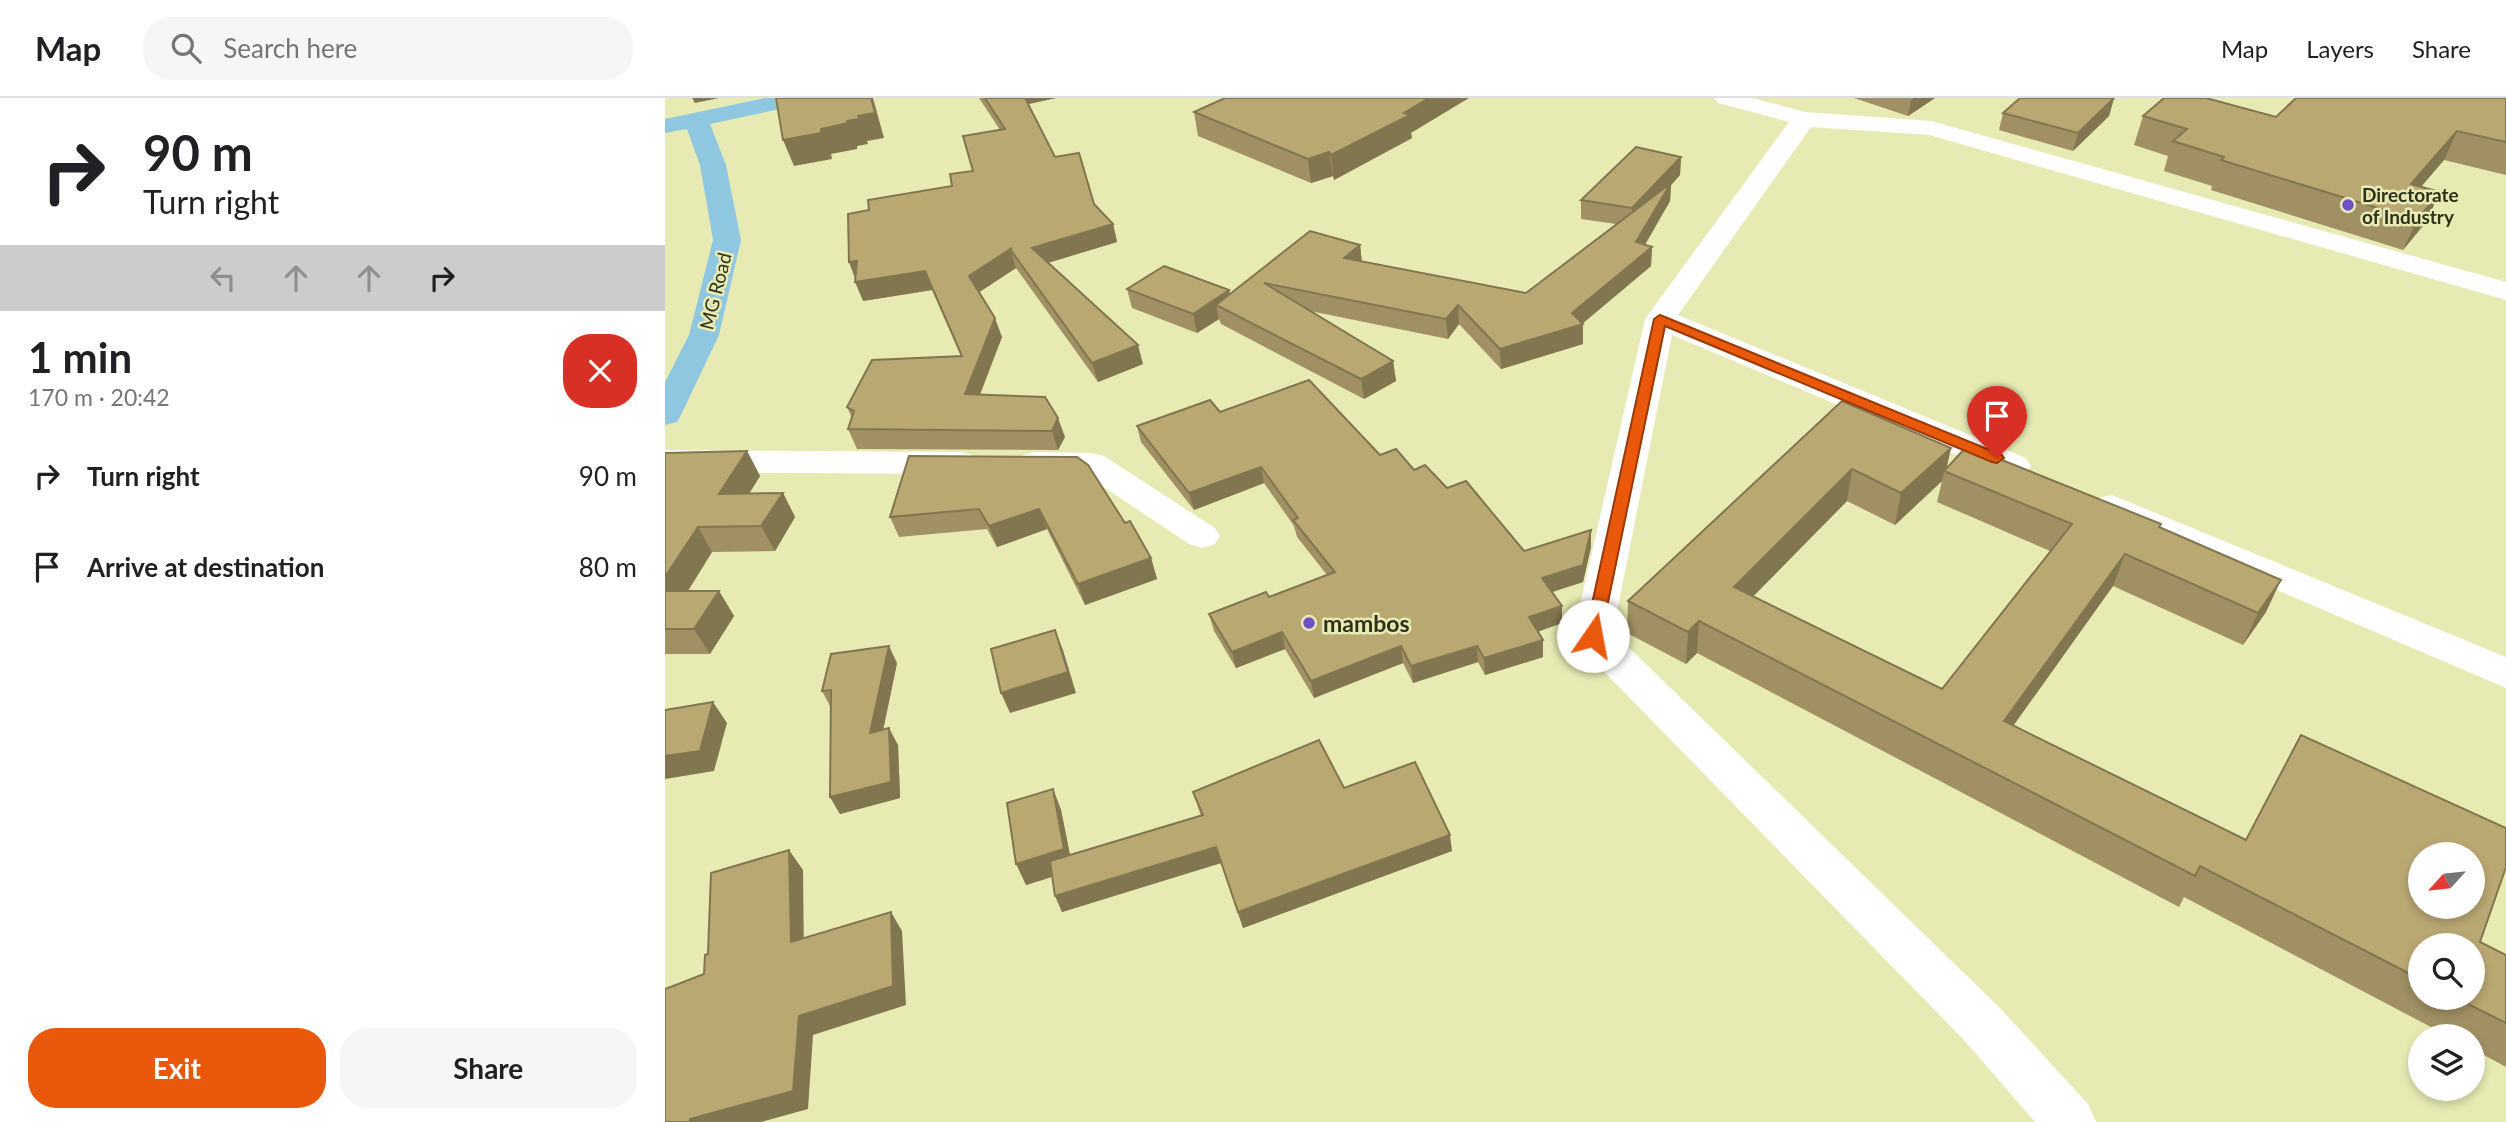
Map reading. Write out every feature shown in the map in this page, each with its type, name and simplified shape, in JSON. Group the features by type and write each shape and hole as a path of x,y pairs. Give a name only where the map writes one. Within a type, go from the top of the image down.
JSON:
{"main road":[{"path":"665,126 800,98"},
{"path":"665,99 696,120"},
{"name":"MG Road","path":"665,415 704,335 727,240 713,165 696,120"}],"street":[{"path":"1726,98 1804,119 1931,128 2506,291"},
{"path":"1804,119 1660,319 1593,636 1982,1024 2069,1122"},
{"path":"1660,319 2048,480"},
{"path":"665,461 1092,464 1202,536"},
{"path":"2087,496 2506,673"}],"building":[{"path":"776,98 871,98 875,113 821,129 821,133 783,140"},
{"path":"985,98 1025,98 1055,157 1079,153 1094,204 1113,224 1032,248 1138,345 1092,363 1010,249 969,276 995,318 965,394 1045,397 1058,418 1052,431 848,429 854,411 847,407 872,360 962,356 925,271 855,282 857,261 849,262 848,214 869,210 868,200 952,186 950,174 973,171 963,136 1005,129"},
{"path":"1225,98 1429,98 1404,113 1410,115 1331,155 1329,152 1308,159 1194,112"},
{"path":"2020,98 2114,98 2078,133 2003,113"},
{"path":"2164,98 2206,98 2276,117 2296,98 2506,98 2506,142 2457,131 2411,184 2440,192 2417,220 2221,160 2224,157 2173,141 2187,129 2143,116"},
{"path":"1636,147 1681,157 1632,208 1581,200"},
{"path":"1671,183 1636,242 1652,247 1572,313 1583,324 1500,349 1458,305 1446,319 1264,283 1393,361 1361,379 1216,305 1310,231 1360,245 1344,258 1526,293"},
{"path":"1164,266 1229,290 1193,314 1127,289"},
{"path":"1309,380 1380,455 1396,449 1414,470 1425,465 1447,488 1466,481 1524,551 1591,530 1583,565 1542,578 1562,606 1529,617 1543,640 1484,658 1477,646 1411,666 1401,646 1311,681 1282,632 1232,652 1209,614 1266,592 1269,597 1335,572 1293,520 1298,518 1261,467 1189,493 1137,426 1210,400 1220,412"},
{"path":"1842,401 1951,448 1901,493 1852,469 1734,587 1942,689 2072,524 1944,471 1967,446 2161,524 2159,527 2281,580 2258,613 2125,554 2004,721 2246,840 2301,735 2506,828 2506,867 2483,933 2408,933 2408,973 2200,866 2195,876 1699,621 1688,632 1628,601"},
{"path":"747,451 719,494 783,493 761,526 698,527 665,577 665,453"},
{"path":"909,456 1077,457 1088,465 1125,523 1130,521 1151,558 1078,584 1039,509 989,526 979,509 890,517"},
{"path":"665,591 719,591 694,629 665,629"},
{"path":"1055,630 1068,672 1001,693 991,649"},
{"path":"889,646 870,733 889,728 891,782 830,797 831,690 822,691 831,654"},
{"path":"713,702 700,751 665,756 665,710"},
{"path":"1319,740 1344,788 1415,762 1450,835 1238,912 1216,847 1055,896 1050,861 1203,815 1193,792"},
{"path":"1053,789 1064,849 1016,864 1007,803"},
{"path":"789,850 791,942 891,912 893,986 799,1016 793,1091 690,1119 690,1122 665,1122 665,989 704,974 705,955 708,954 711,873"},
{"path":"2485,944 2506,955 2506,1023 2480,1010 2485,1010"}],"place":[{"name":"Directorate of Industry","path":"2348,205"},
{"name":"mambos","path":"1309,623"}],"route":[{"path":"1593,636 1660,319 1997,458"}]}
